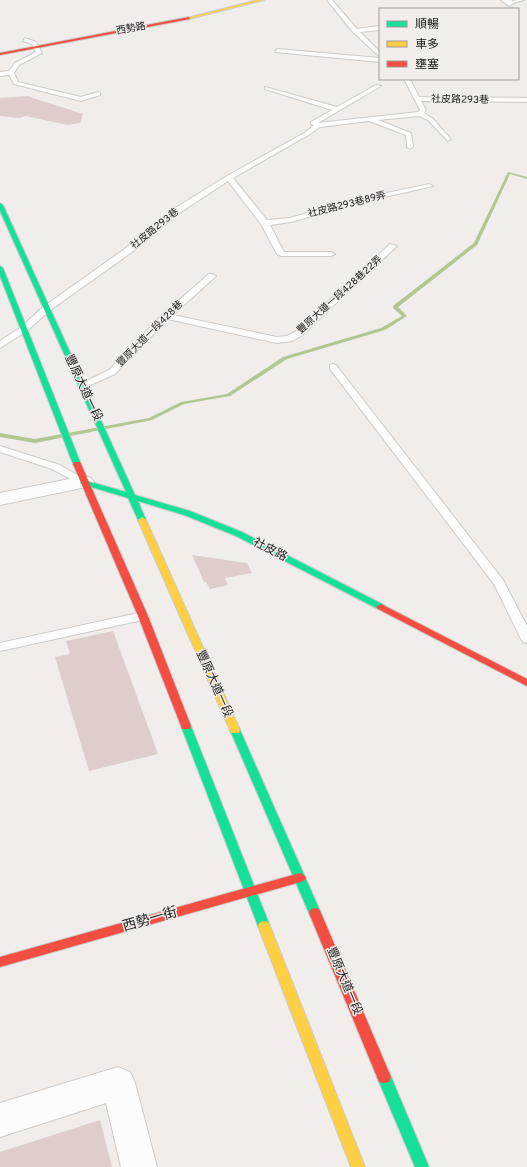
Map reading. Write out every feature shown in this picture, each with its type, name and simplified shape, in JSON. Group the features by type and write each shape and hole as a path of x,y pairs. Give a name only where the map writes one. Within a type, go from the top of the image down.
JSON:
{"street":[{"name":"西勢路","path":"70,31 158,17 238,0"},
{"name":"西勢路","path":"0,54 206,14 262,0"},
{"path":"0,46 47,35"},
{"name":"豐原大道一段","path":"0,204 46,309 83,385 300,878 422,1167"},
{"path":"0,268 84,482 143,616 252,891 358,1167"},
{"path":"0,499 84,482"},
{"name":"社皮路","path":"84,482 131,497 187,512 239,534 527,683"},
{"name":"西勢一街","path":"0,962 300,878"},
{"path":"0,1120 118,1084 139,1167"}],"lane":[{"path":"329,0 355,30 379,54"},
{"path":"507,1 522,0"},
{"path":"355,30 379,28"},
{"path":"0,74 11,73 21,61 39,53 37,46 34,43 25,40"},
{"path":"373,49 379,49"},
{"path":"277,51 379,60"},
{"path":"11,73 16,83 81,99 98,94"},
{"path":"408,80 418,99"},
{"name":"社皮路293巷","path":"318,125 313,122 378,86"},
{"path":"267,88 337,109"},
{"name":"社皮路293巷","path":"0,345 24,328 46,309 129,250 175,212 229,177 274,154 318,125 420,114 423,110 419,105 418,99 527,100"},
{"path":"420,114 430,119 448,139"},
{"path":"369,120 409,134 410,147"},
{"path":"229,177 265,223 282,254 331,254"},
{"name":"社皮路293巷89弄","path":"265,223 291,220 354,202 429,186"},
{"name":"豐原大道一段428巷22弄","path":"166,316 277,340 289,339 298,334 393,246"},
{"name":"豐原大道一段428巷","path":"83,385 112,372 166,316 212,276"},
{"path":"333,367 499,583 527,639"},
{"name":"社皮路","path":"0,450 56,467 84,482"},
{"path":"0,647 143,616"}],"building":[{"path":"29,96 83,114 80,123 67,125 26,116 19,118 0,116 0,98"},
{"path":"192,555 247,563 252,573 225,578 228,585 210,589 206,582 204,582"},
{"path":"113,631 158,754 89,771 55,657 70,654 66,641"},
{"path":"100,1120 112,1167 0,1167 0,1152"}],"waterway":[{"path":"0,435 35,441 150,419 183,403 228,395 285,358 383,329 405,316 395,307 476,244 509,173 527,178"}],"traffic: fast":[{"path":"0,205 142,520"},
{"path":"0,268 77,464"},
{"path":"84,482 187,513 239,534 381,607"},
{"path":"186,726 264,926"},
{"path":"235,730 315,913"},
{"path":"384,1077 422,1167"}],"traffic: slow":[{"path":"189,18 262,0"},
{"path":"142,520 235,730"},
{"path":"264,926 358,1167"}],"traffic: jam":[{"path":"0,54 189,18"},
{"path":"77,464 143,616 186,726"},
{"path":"381,607 527,683"},
{"path":"0,962 300,878"},
{"path":"315,913 384,1077"}]}
